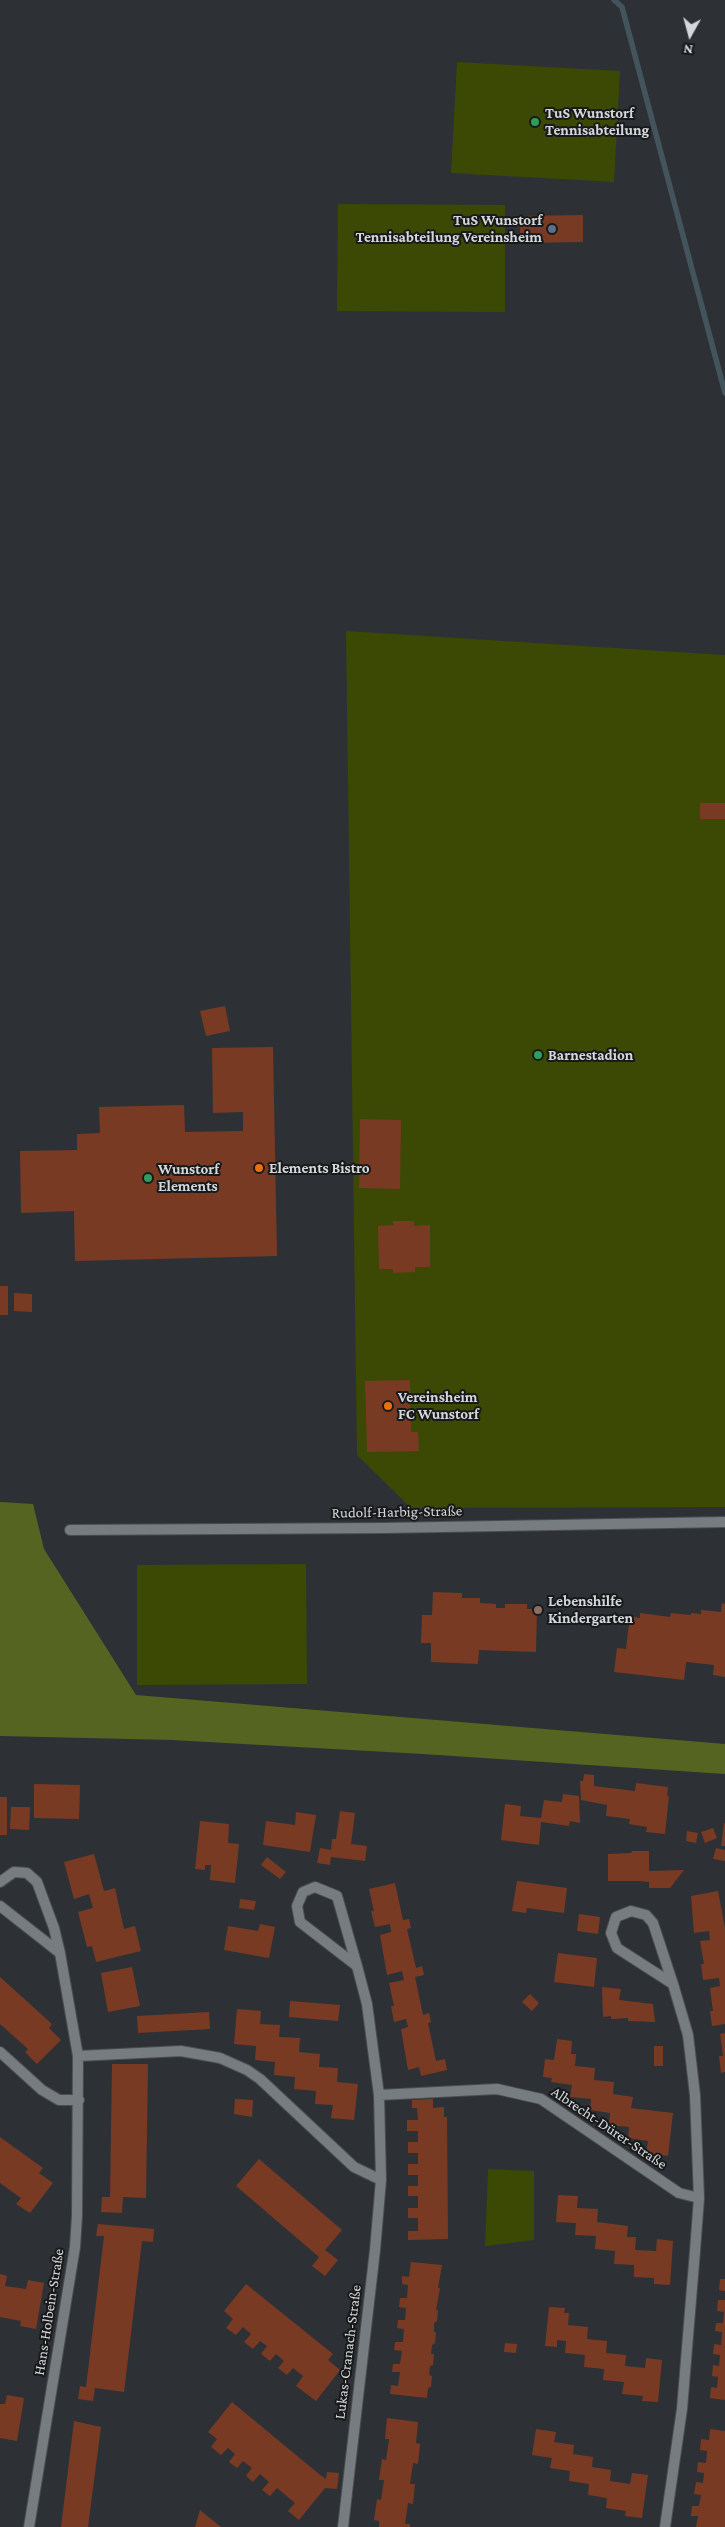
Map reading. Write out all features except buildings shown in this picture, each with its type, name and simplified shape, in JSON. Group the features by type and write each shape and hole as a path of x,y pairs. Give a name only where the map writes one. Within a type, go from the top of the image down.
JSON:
{"street":[{"name":"Rudolf-Harbig-Straße","path":"70,1530 384,1528 725,1522"},
{"name":"Hans-Holbein-Straße","path":"0,1882 14,1872 27,1874 37,1882 54,1928 60,1953 78,2056 78,2216 75,2248 29,2527"},
{"name":"Lukas-Cranach-Straße","path":"343,2527 368,2319 381,2180 379,2095 367,2004 357,1966 337,1896 315,1887 303,1892 297,1906 300,1922 357,1966"},
{"path":"0,1906 60,1953"},
{"path":"665,2527 682,2409 699,2198 695,2095 688,2035 673,1984 653,1923 646,1915 631,1911 616,1917 611,1933 617,1948 673,1984"},
{"path":"78,2056 181,2051 220,2058 260,2079 354,2167 381,2180"},
{"path":"0,2052 50,2095 59,2100 79,2100"},
{"name":"Albrecht-Dürer-Straße","path":"379,2095 497,2089 541,2098 678,2193 699,2198"}],"green space":[{"name":"TuS Wunstorf Tennisabteilung","path":"457,62 620,71 614,182 451,173"},
{"path":"338,204 505,205 505,312 337,311"},
{"name":"Barnestadion","path":"346,631 725,655 725,1507 411,1508 357,1455"},
{"path":"0,1502 33,1504 44,1549 136,1695 725,1744 725,1774 172,1740 0,1736"},
{"path":"306,1564 307,1684 137,1685 137,1565"},
{"path":"488,2169 534,2171 534,2240 485,2246"}],"waterway":[{"path":"614,0 622,7 725,393"}],"place":[{"name":"TuS Wunstorf Tennisabteilung","path":"535,122"},
{"name":"TuS Wunstorf Tennisabteilung Vereinsheim","path":"552,229"},
{"name":"Barnestadion","path":"538,1055"},
{"name":"Elements Bistro","path":"259,1168"},
{"name":"Wunstorf Elements","path":"148,1178"},
{"name":"Vereinsheim FC Wunstorf","path":"388,1406"},
{"name":"Lebenshilfe Kindergarten","path":"538,1610"}]}
